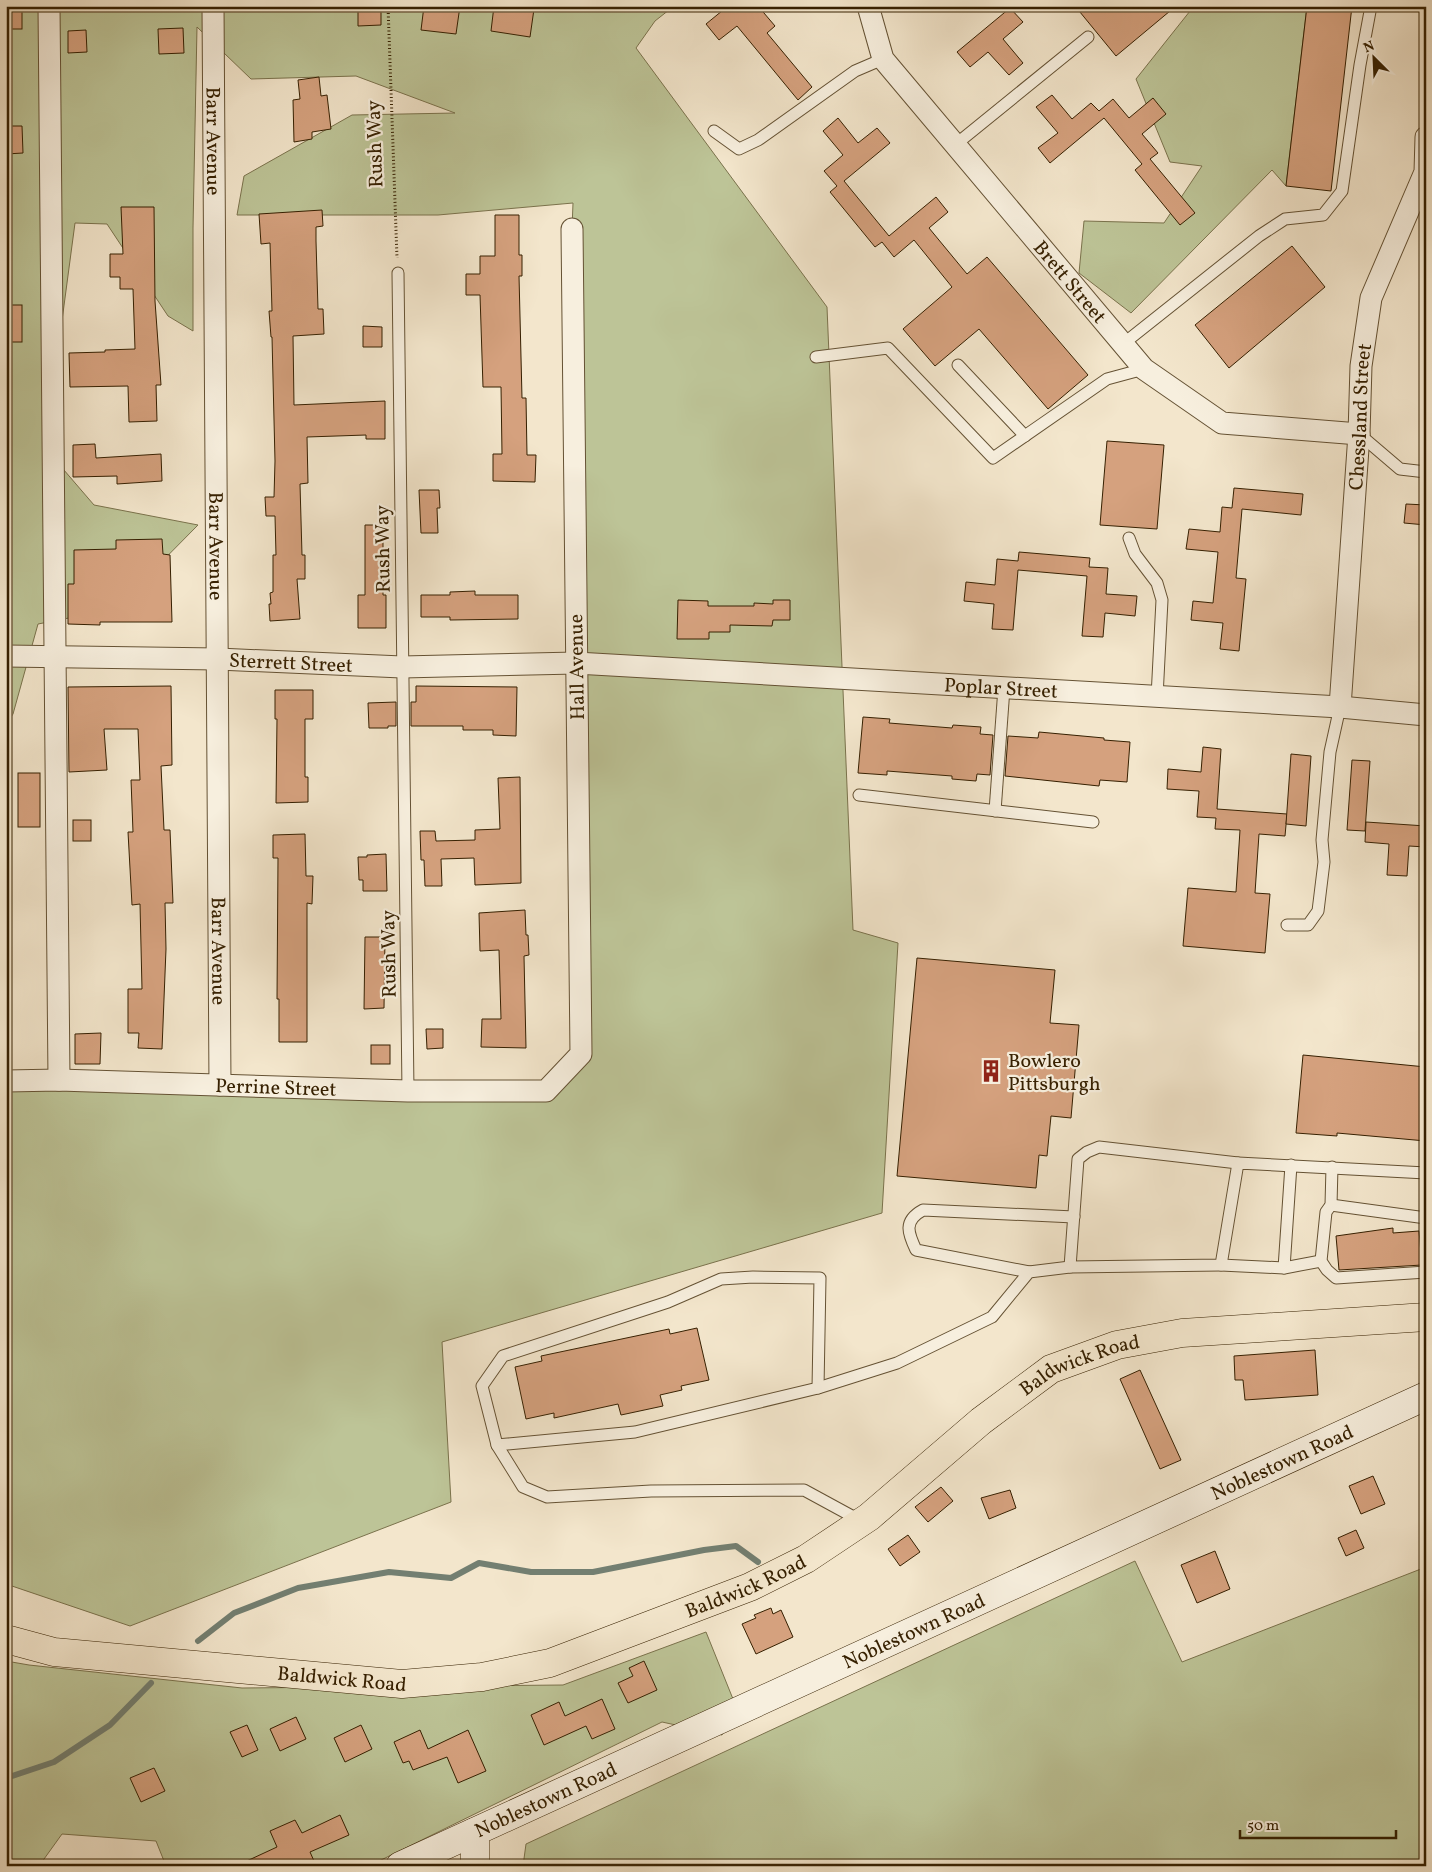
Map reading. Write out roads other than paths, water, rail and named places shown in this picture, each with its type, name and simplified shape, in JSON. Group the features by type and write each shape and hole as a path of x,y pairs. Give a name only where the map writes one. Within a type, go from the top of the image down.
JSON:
{"main road":[{"name":"Baldwick Road","path":"6,1639 54,1652 402,1684 482,1677 550,1663 750,1587 806,1559 862,1522 980,1421 1051,1368 1117,1345 1182,1333 1426,1316"},
{"name":"Noblestown Road","path":"410,1864 475,1832 1426,1396"},
{"path":"475,1832 475,1866"}],"street":[{"path":"49,6 59,1080"},
{"name":"Barr Avenue","path":"213,6 220,1084"},
{"name":"Brett Street","path":"868,6 882,60 1144,369 1222,423 1359,434"},
{"name":"Chessland Street","path":"1340,708 1359,434 1361,366 1372,298 1424,172 1426,137"},
{"name":"Hall Avenue","path":"546,1091 581,1054 572,229"},
{"name":"Sterrett Street","path":"6,656 218,659 402,667 576,663"},
{"name":"Poplar Street","path":"576,663 1340,708 1426,715"},
{"name":"Perrine Street","path":"6,1081 59,1080 220,1084 408,1091 546,1091"}],"lane":[{"path":"1123,344 1258,236 1285,219 1323,215 1342,191 1360,65 1371,6"},
{"path":"955,145 1088,37"},
{"path":"714,131 738,149 758,140 854,71 882,60"},
{"name":"Rush Way","path":"398,273 408,1091"},
{"path":"816,357 888,348 993,458 1107,379 1144,369"},
{"path":"958,365 1025,436"},
{"path":"1359,434 1400,469 1426,472"},
{"path":"1129,538 1134,554 1157,583 1162,600 1157,697"},
{"path":"995,811 1004,688"},
{"path":"1287,926 1308,925 1318,912 1324,862 1322,840 1330,752 1340,708"},
{"path":"859,795 1093,822"},
{"path":"1070,1267 1078,1159 1087,1152 1099,1148 1238,1163 1426,1173"},
{"path":"1221,1265 1238,1163"},
{"path":"1284,1268 1291,1165"},
{"path":"1332,1168 1331,1205 1326,1212 1321,1261 1327,1270 1336,1278 1426,1272"},
{"path":"1331,1205 1426,1218"},
{"path":"1074,1217 923,1210 914,1215 909,1222 910,1237 916,1250 1029,1272 1070,1267 1221,1265 1284,1268 1321,1261"},
{"path":"498,1445 635,1432 818,1388 897,1364 992,1317 1029,1272"},
{"path":"818,1388 820,1278 753,1277 720,1279 668,1302 503,1356 482,1386 498,1445 523,1487 547,1497 651,1491 804,1490 862,1522"}],"waterway":[{"path":"198,1641 234,1613 298,1588 389,1572 451,1578 479,1563 531,1572 593,1572 704,1550 736,1546 758,1562"},
{"path":"6,1778 54,1762 110,1725 151,1683"}],"place":[{"name":"Bowlero Pittsburgh","path":"991,1071"}]}
